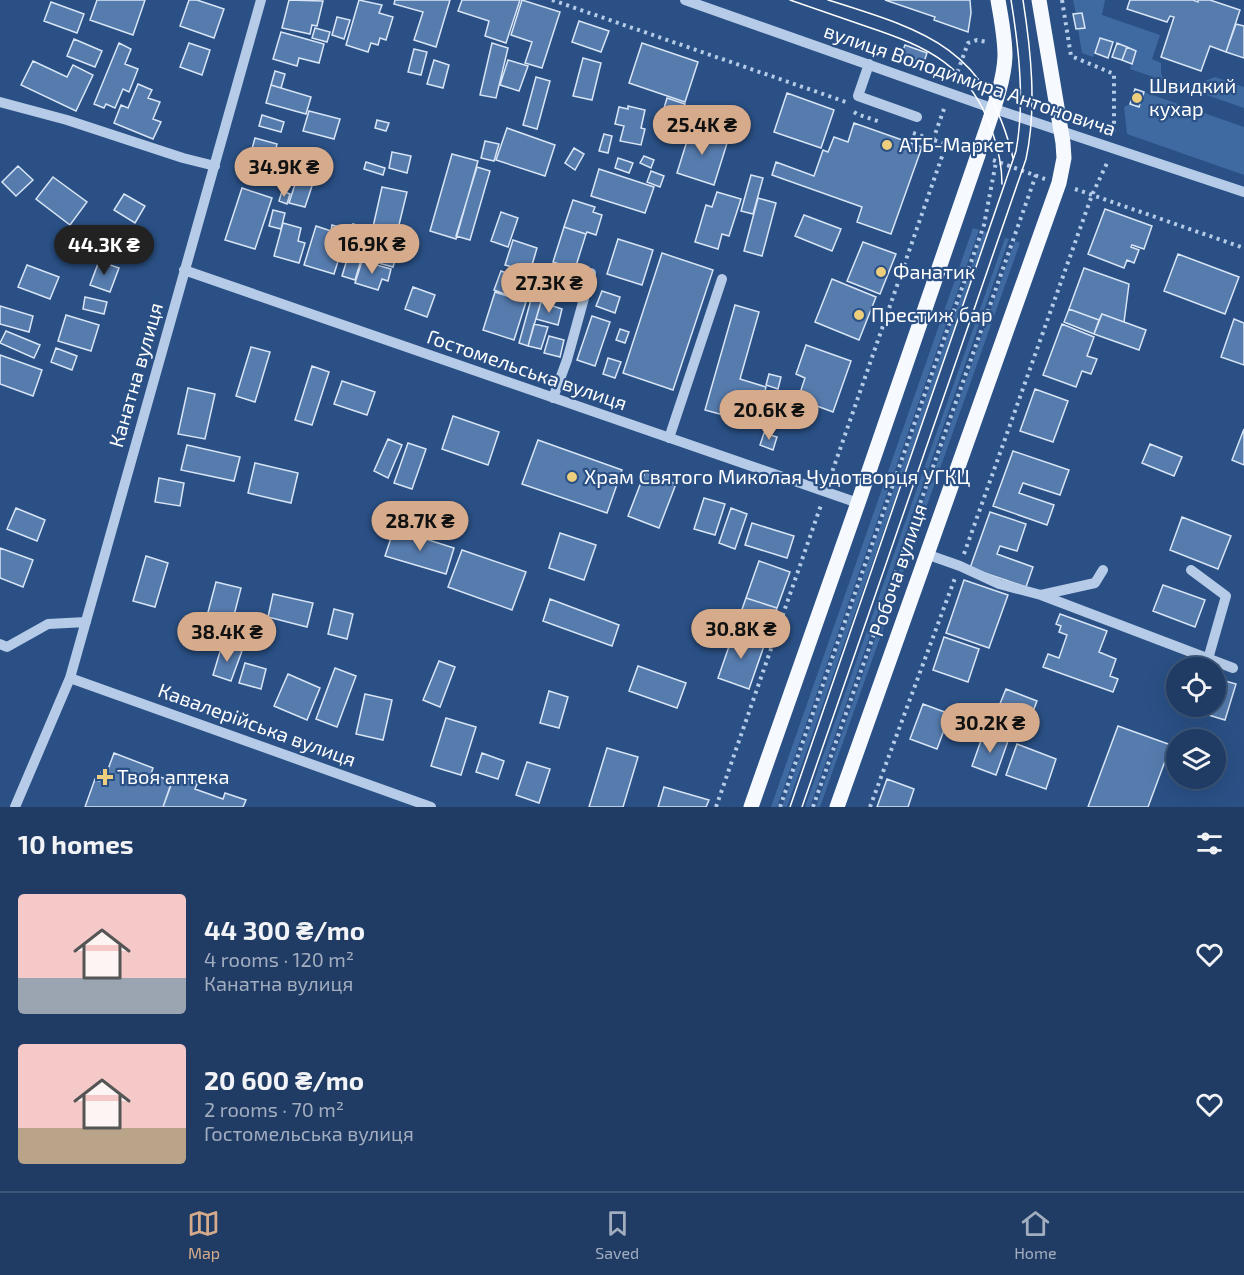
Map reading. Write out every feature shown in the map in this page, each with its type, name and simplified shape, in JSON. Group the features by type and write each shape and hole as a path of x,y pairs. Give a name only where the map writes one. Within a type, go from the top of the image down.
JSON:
{"main road":[{"path":"751,807 993,108 1005,57 998,0"},
{"name":"Робоча вулиця","path":"837,807 1059,183 1064,158 1062,130 1039,0"}],"street":[{"name":"Канатна вулиця","path":"15,807 70,678 261,0"},
{"name":"вулиця Володимира Антоновича","path":"685,0 993,108 1244,192"},
{"path":"869,64 858,96 917,117"},
{"path":"0,102 67,120 183,158 215,166"},
{"name":"Гостомельська вулиця","path":"184,270 858,503"},
{"path":"553,398 567,360 591,273"},
{"path":"669,438 722,279"},
{"path":"926,554 960,566 999,584 1041,595 1203,657"},
{"path":"1041,595 1095,583 1103,570"},
{"path":"1191,570 1226,596 1209,657"},
{"path":"0,644 7,647 48,624 86,622"},
{"path":"1226,665 1233,668"},
{"name":"Кавалерійська вулиця","path":"70,678 431,807"}],"path":[{"path":"552,0 844,100 857,114 890,125"},
{"path":"870,807 960,566 1092,195 1115,148 1114,74 1071,56 1062,0"},
{"path":"911,133 1244,248"},
{"path":"780,807 984,225 996,162"},
{"path":"813,807 1036,175"}],"shaded area":[{"path":"1073,0 1105,0 1102,15 1160,35 1152,59 1161,63 1161,74 1165,81 1130,69 1136,51 1101,38 1093,57 1082,53 1078,29 1085,27 1082,13 1076,14"},
{"path":"1215,77 1244,87 1244,108 1198,92 1205,81"},
{"path":"1144,92 1244,127 1244,175 1127,134 1124,107 1130,104 1139,106"},
{"path":"973,228 979,230 777,807 771,807"},
{"path":"984,231 988,233 787,807 782,807"},
{"path":"1005,238 1009,239 810,807 805,807"},
{"path":"1015,241 1020,243 820,807 816,807"}],"building":[{"path":"97,0 145,0 133,35 90,20"},
{"path":"189,0 197,0 224,9 214,38 180,26"},
{"path":"289,0 323,1 317,26 312,25 310,34 282,28"},
{"path":"359,0 382,5 379,13 393,17 386,40 380,38 378,45 371,43 368,52 346,45"},
{"path":"395,0 450,0 436,47 414,40 423,12 394,4"},
{"path":"462,0 520,0 506,43 485,36 489,21 458,11"},
{"path":"522,0 560,12 542,68 525,63 532,42 511,35"},
{"path":"885,0 970,0 971,13 968,32 934,20 935,17"},
{"path":"1130,0 1193,0 1198,2 1198,0 1210,0 1240,10 1226,52 1210,46 1201,71 1161,57 1174,17 1170,16 1167,22 1127,9"},
{"path":"51,2 84,14 77,33 44,21"},
{"path":"1082,13 1085,28 1076,29 1073,14"},
{"path":"337,17 350,20 344,39 332,35"},
{"path":"579,21 609,31 601,52 572,42"},
{"path":"1236,24 1244,26 1244,58 1226,52"},
{"path":"315,28 330,32 327,42 312,38"},
{"path":"281,32 324,44 319,63 299,58 297,66 273,59"},
{"path":"1100,38 1113,42 1108,58 1095,53"},
{"path":"74,39 102,51 95,67 67,56"},
{"path":"119,43 131,49 125,64 138,69 129,92 123,89 115,108 106,104 104,108 94,104"},
{"path":"189,43 210,50 202,75 180,67"},
{"path":"492,43 508,48 496,98 480,95"},
{"path":"642,43 698,62 685,102 629,83"},
{"path":"1117,43 1127,47 1122,60 1112,57"},
{"path":"905,45 927,53 924,62 901,55"},
{"path":"1127,47 1136,51 1132,64 1122,60"},
{"path":"414,49 427,52 421,75 408,72"},
{"path":"583,58 601,63 592,100 573,96"},
{"path":"434,60 449,65 443,88 427,84"},
{"path":"508,60 528,66 519,91 500,85"},
{"path":"33,61 67,77 73,65 93,75 76,111 21,85"},
{"path":"275,71 285,74 281,88 271,85"},
{"path":"536,77 550,81 537,129 523,125"},
{"path":"138,84 152,90 148,98 160,102 153,119 161,122 153,139 114,123 121,105 128,108"},
{"path":"271,85 311,97 306,114 266,103"},
{"path":"1135,89 1144,92 1139,107 1130,104"},
{"path":"787,93 834,110 821,148 774,132"},
{"path":"667,98 685,104 674,139 661,135 667,117 662,115"},
{"path":"628,106 645,110 641,128 645,129 641,145 620,141 624,126 615,124 619,107 628,109"},
{"path":"309,111 340,119 334,139 303,131"},
{"path":"262,115 284,122 281,132 259,126"},
{"path":"377,120 389,123 386,131 375,128"},
{"path":"854,123 922,147 891,234 857,222 862,207 772,175 776,162 814,176 823,150 828,152 834,137 848,142"},
{"path":"507,128 555,145 545,176 496,160"},
{"path":"691,128 728,140 714,185 677,173"},
{"path":"604,134 612,136 608,153 599,151"},
{"path":"255,138 277,144 276,148 285,151 279,175 269,173 267,183 244,177"},
{"path":"485,141 499,144 494,161 481,158"},
{"path":"574,148 584,154 575,170 565,163"},
{"path":"392,152 411,156 407,173 389,168"},
{"path":"452,154 478,161 456,239 430,231"},
{"path":"644,156 654,160 651,168 640,163"},
{"path":"618,158 633,163 629,173 615,168"},
{"path":"366,162 385,168 383,175 364,169"},
{"path":"18,166 33,180 16,196 2,182"},
{"path":"477,167 490,171 470,240 456,236"},
{"path":"599,169 654,187 645,213 591,196"},
{"path":"651,171 664,176 660,187 647,182"},
{"path":"751,175 763,178 753,214 741,211"},
{"path":"53,177 87,202 70,225 36,199"},
{"path":"297,178 313,183 305,207 289,203"},
{"path":"382,187 407,192 397,233 373,227"},
{"path":"242,188 272,198 255,249 225,240"},
{"path":"282,191 290,194 287,204 279,201"},
{"path":"717,192 741,199 729,236 722,234 718,249 695,242 706,205 712,207"},
{"path":"124,194 145,206 135,223 114,210"},
{"path":"758,198 776,203 762,256 744,251"},
{"path":"573,200 595,207 593,212 602,215 596,235 564,227"},
{"path":"1105,209 1152,226 1144,249 1132,245 1131,247 1139,250 1134,263 1127,260 1124,268 1088,254"},
{"path":"273,210 285,213 281,229 269,226"},
{"path":"501,212 518,218 508,247 491,241"},
{"path":"804,215 841,229 832,251 795,236"},
{"path":"283,223 301,228 298,241 305,243 299,263 274,256"},
{"path":"353,224 370,229 362,253 346,248"},
{"path":"332,225 348,230 334,274 304,265 316,226 331,231"},
{"path":"564,227 586,234 575,269 553,262"},
{"path":"371,234 400,243 393,267 364,259"},
{"path":"618,239 653,250 642,285 607,274"},
{"path":"513,240 537,248 530,272 505,265"},
{"path":"863,242 896,254 880,294 847,281"},
{"path":"349,253 362,257 355,280 342,276"},
{"path":"662,253 713,270 673,390 623,373"},
{"path":"1178,254 1239,277 1225,314 1164,291"},
{"path":"99,261 119,268 110,292 90,285"},
{"path":"362,261 391,269 388,281 382,279 378,290 355,283"},
{"path":"27,265 59,277 50,299 18,287"},
{"path":"1084,268 1129,284 1124,322 1102,314 1099,320 1069,309"},
{"path":"501,271 529,281 522,300 494,290"},
{"path":"537,278 547,281 528,346 519,343"},
{"path":"832,279 876,297 859,340 815,322"},
{"path":"413,287 435,295 427,317 405,309"},
{"path":"602,291 620,297 615,313 596,306"},
{"path":"495,292 526,302 514,340 483,330"},
{"path":"85,297 107,302 104,314 83,309"},
{"path":"541,302 562,309 558,325 536,319"},
{"path":"735,305 759,312 740,379 766,387 756,424 705,410"},
{"path":"0,306 33,316 29,332 0,324"},
{"path":"1069,309 1099,320 1094,334 1064,322"},
{"path":"1102,314 1146,330 1139,350 1094,334"},
{"path":"66,315 99,325 91,351 58,341"},
{"path":"592,316 610,322 595,366 577,360"},
{"path":"1234,319 1244,323 1244,365 1221,357"},
{"path":"534,324 548,327 541,349 528,346"},
{"path":"1062,324 1094,337 1087,356 1097,359 1091,374 1082,371 1076,387 1043,375"},
{"path":"620,329 629,332 625,343 616,340"},
{"path":"6,331 40,345 34,358 0,343"},
{"path":"549,336 564,340 560,357 544,353"},
{"path":"806,345 851,361 833,412 798,399 805,378 796,374"},
{"path":"251,347 270,352 255,402 236,396"},
{"path":"56,348 77,356 72,370 51,362"},
{"path":"0,355 42,370 33,396 0,384"},
{"path":"608,358 621,362 615,378 603,374"},
{"path":"312,366 329,372 312,425 295,420"},
{"path":"769,374 781,377 778,389 766,385"},
{"path":"342,381 375,392 367,415 334,404"},
{"path":"188,388 215,394 205,439 178,434"},
{"path":"1035,389 1068,401 1053,442 1020,431"},
{"path":"453,416 499,432 488,465 442,449"},
{"path":"1244,429 1244,465 1232,460"},
{"path":"764,433 777,437 773,450 760,445"},
{"path":"388,439 402,445 388,478 374,471"},
{"name":"Храм Святого Миколая Чудотворця УГКЦ","path":"538,440 622,470 607,513 522,484"},
{"path":"408,443 426,449 412,489 394,483"},
{"path":"1150,444 1182,457 1174,476 1142,463"},
{"path":"187,445 240,457 234,481 181,470"},
{"path":"1013,451 1069,470 1060,495 1023,483 1019,493 1054,505 1047,525 993,506"},
{"path":"255,463 298,473 291,503 248,493"},
{"path":"645,472 676,484 659,528 628,516"},
{"path":"159,478 184,483 180,506 155,502"},
{"path":"704,498 725,504 715,535 694,529"},
{"path":"16,508 45,520 37,541 7,529"},
{"path":"731,508 747,514 735,549 719,543"},
{"path":"990,512 1026,524 1017,551 1000,546 997,554 1033,567 1026,587 970,568"},
{"path":"1182,517 1231,536 1218,569 1170,550"},
{"path":"752,523 794,536 787,558 745,545"},
{"path":"394,529 454,548 446,574 385,556"},
{"path":"560,533 596,545 584,580 549,568"},
{"path":"0,548 33,560 23,587 0,578"},
{"path":"462,550 526,572 512,610 448,587"},
{"path":"146,556 168,563 155,607 133,601"},
{"path":"759,561 790,572 777,608 746,598"},
{"path":"964,580 1008,595 989,648 946,633"},
{"path":"216,582 241,588 232,623 207,616"},
{"path":"1163,585 1205,600 1195,627 1153,611"},
{"path":"273,594 313,603 307,627 268,617"},
{"path":"746,598 777,608 765,643 734,632"},
{"path":"550,599 619,625 612,646 543,621"},
{"path":"334,609 353,614 347,639 328,634"},
{"path":"1060,614 1107,631 1099,652 1116,659 1110,676 1118,679 1113,692 1043,667 1048,654 1059,658 1067,635 1059,632 1061,626 1056,624"},
{"path":"734,632 765,643 749,689 718,678"},
{"path":"944,637 979,649 968,682 933,670"},
{"path":"222,645 242,651 231,681 213,675"},
{"path":"439,661 455,667 440,707 423,700"},
{"path":"245,663 266,669 261,689 239,683"},
{"path":"638,666 686,683 677,708 629,691"},
{"path":"335,668 356,676 337,727 316,719"},
{"path":"288,674 320,688 307,720 274,706"},
{"path":"1226,681 1236,684 1226,717"},
{"path":"1006,689 1037,701 1022,740 990,728"},
{"path":"549,691 568,697 559,728 540,723"},
{"path":"365,694 392,700 383,740 356,734"},
{"path":"923,704 950,714 937,749 910,739"},
{"path":"446,718 476,727 461,775 431,766"},
{"path":"1118,726 1166,743 1166,758 1148,807 1088,807"},
{"path":"984,732 1008,741 996,775 972,766"},
{"path":"1017,744 1056,759 1046,789 1006,775"},
{"path":"607,748 638,757 623,807 589,807"},
{"path":"114,753 153,768 151,774 172,781 163,807 85,807 95,779 99,781 102,770 107,772"},
{"path":"482,753 504,761 498,779 476,772"},
{"path":"527,762 550,769 539,803 516,795"},
{"path":"175,774 198,782 195,789 223,799 225,793 246,800 243,807 163,807"},
{"path":"887,779 914,789 908,807 877,807"},
{"path":"664,787 709,800 706,807 658,807"}],"tram line":[{"path":"790,0 910,43 944,62 959,75 972,90 992,131 999,157 1002,184"},
{"path":"828,0 895,22 948,49 969,68 987,91 1001,121 1013,158"},
{"path":"790,807 1016,151 1020,114 1020,76 1011,0"},
{"path":"802,807 1026,159 1031,120 1032,80 1023,0"}],"place":[{"name":"Швидкий кухар","path":"1137,98"},
{"name":"АТБ-Маркет","path":"887,145"},
{"name":"Фанатик","path":"881,272"},
{"name":"Престиж бар","path":"859,315"},
{"name":"Храм Святого Миколая Чудотворця УГКЦ","path":"572,477"},
{"name":"Твоя аптека","path":"105,777"}]}
